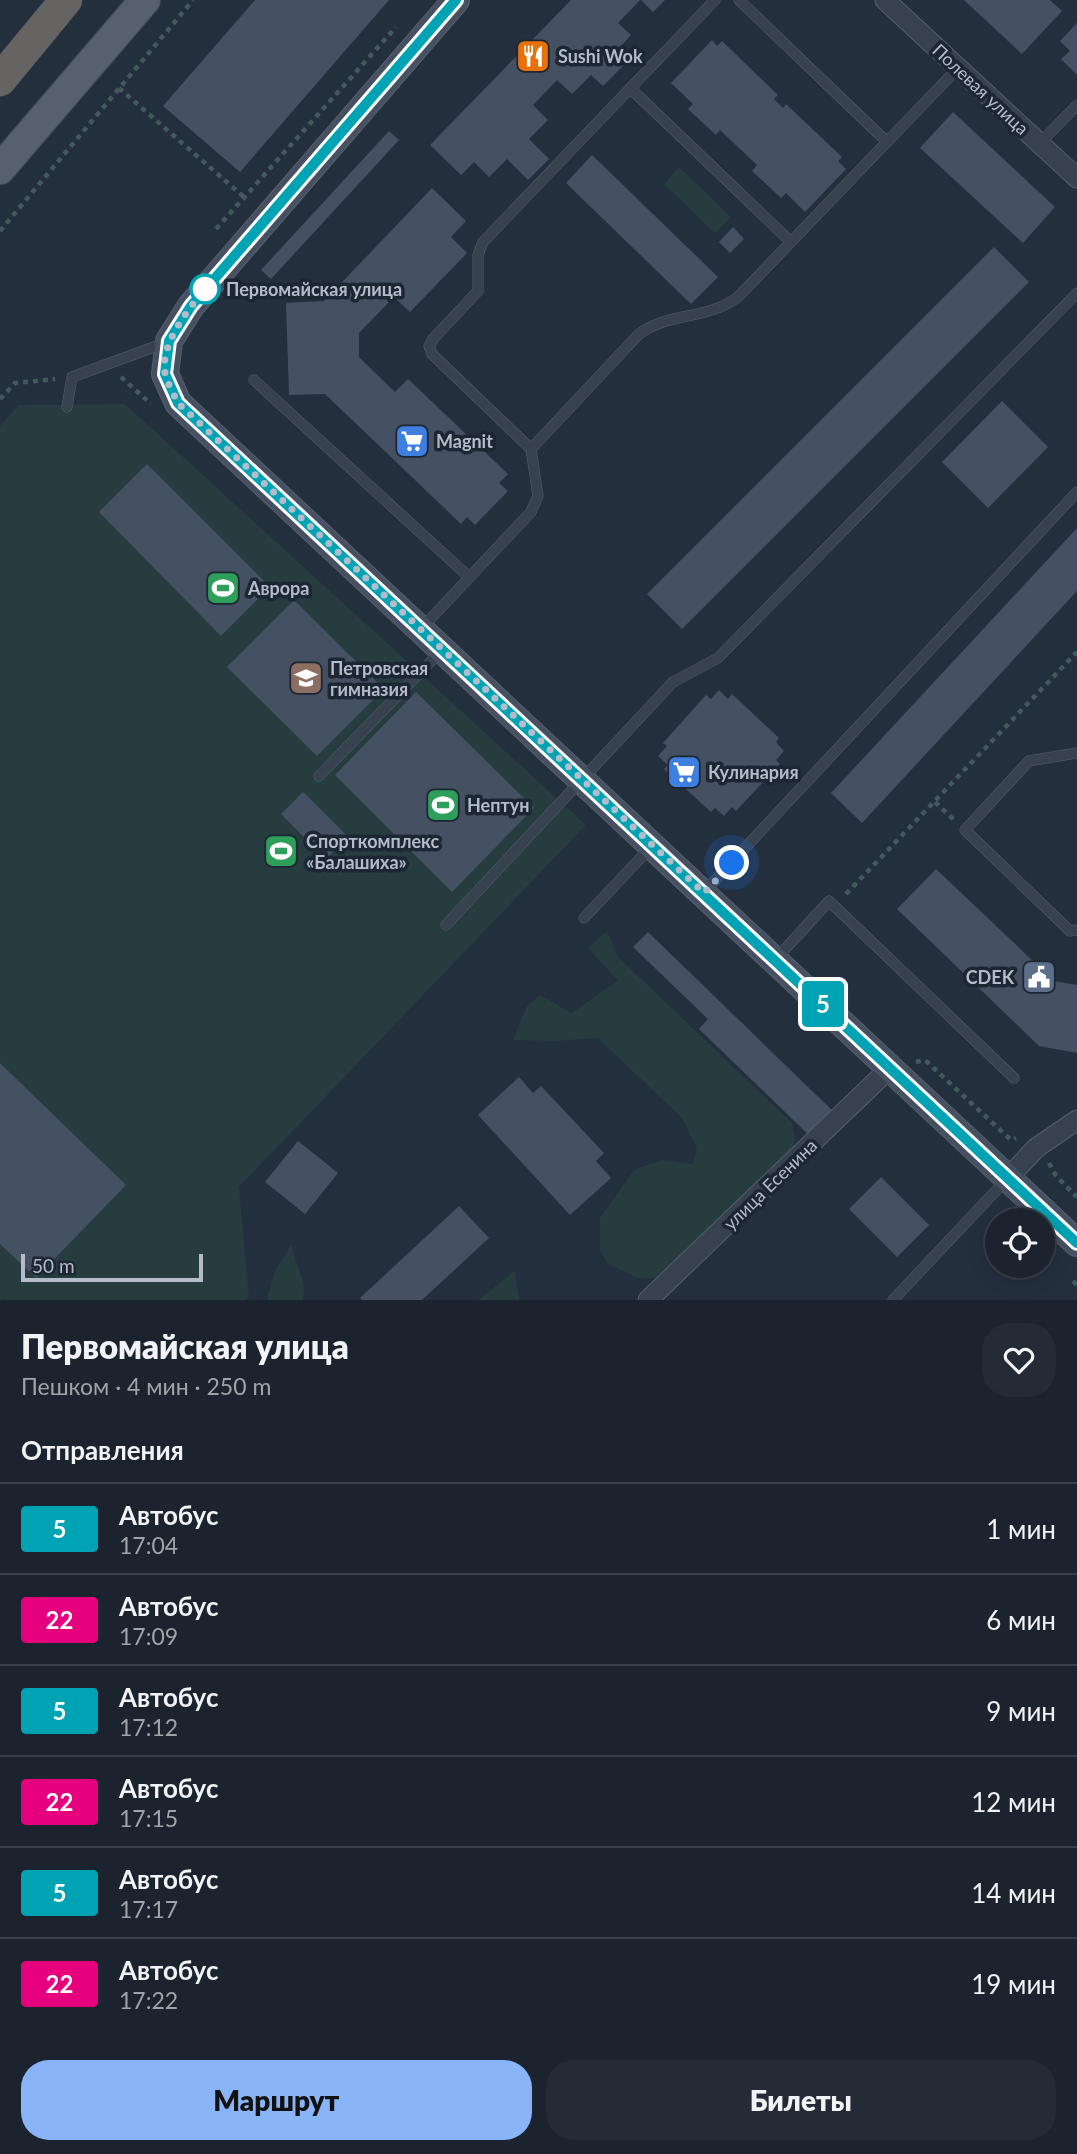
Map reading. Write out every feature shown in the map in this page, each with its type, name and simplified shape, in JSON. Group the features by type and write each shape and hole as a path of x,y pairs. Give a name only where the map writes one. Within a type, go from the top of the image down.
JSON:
{"highway":[{"path":"0,80 66,0"}],"main road":[{"path":"0,169 145,0"},
{"path":"456,0 191,306 169,341 165,374 178,403 1077,1243"}],"street":[{"name":"Полевая улица","path":"885,0 1077,178"},
{"name":"улица Есенина","path":"648,1300 891,1067"},
{"path":"1009,1177 1036,1149 1077,1120"}],"lane":[{"path":"421,629 536,505 538,496 531,449 432,354 429,346 478,291 478,255 483,242 715,0"},
{"path":"738,0 887,142"},
{"path":"531,449 649,327 716,311 727,305 958,68"},
{"path":"630,88 791,242"},
{"path":"1040,143 1077,105"},
{"path":"446,925 673,682 718,658 1077,293"},
{"path":"67,407 72,377 169,341"},
{"path":"254,380 469,577"},
{"path":"704,893 1077,492"},
{"path":"319,776 442,650"},
{"path":"1077,753 1029,761 965,830 1070,931 1077,930"},
{"path":"584,918 653,845"},
{"path":"775,959 829,901 1014,1078"},
{"path":"893,1300 1009,1177"}],"path":[{"path":"0,231 193,0"},
{"path":"216,229 402,21"},
{"path":"119,88 244,197"},
{"path":"0,399 15,383 72,377"},
{"path":"829,901 848,893 1077,652"},
{"path":"935,802 965,830"},
{"path":"891,1067 925,1060 1011,1140 1024,1136"},
{"path":"1047,1160 1056,1176 1077,1197"}],"green space":[{"path":"679,167 731,217 715,233 664,184"},
{"name":"Спорткомплекс «Балашиха»","path":"125,404 586,825 239,1187 249,1297 246,1300 7,1300 2,1297 5,1300 0,1300 0,426 19,405"},
{"path":"607,931 618,957 792,1123 795,1139 790,1157 670,1269 655,1278 638,1278 608,1264 600,1250 600,1218 635,1169 663,1160 692,1164 697,1149 683,1119 598,1038 513,1040 527,1006 540,995 571,1013 618,981 588,948"},
{"path":"291,1245 304,1285 303,1300 267,1300 275,1271"},
{"path":"515,1271 519,1300 478,1300"}],"building":[{"path":"255,0 389,0 240,172 163,106"},
{"path":"571,0 640,0 618,23 631,35 612,56 623,66 603,86 591,75 572,94 557,80 533,105 548,120 529,139 549,159 528,180 507,159 489,177 474,162 461,175 430,145"},
{"path":"641,0 665,0 653,12"},
{"path":"964,0 1050,0 1062,11 1022,54"},
{"path":"1077,23 1077,75 1061,59 1070,51 1060,41"},
{"path":"712,40 717,46 722,41 778,95 774,99 783,108 786,104 842,157 838,161 846,169 805,212 786,193 781,198 752,171 757,165 720,130 716,135 688,109 693,104 671,83"},
{"path":"953,112 1055,207 1023,243 920,148"},
{"path":"389,131 399,140 271,279 261,270"},
{"path":"592,155 718,277 691,304 566,183"},
{"path":"432,188 466,221 451,237 467,253 410,312 394,297 359,333 359,357 395,392 408,379 508,474 499,483 508,491 475,525 467,517 461,524 325,394 289,395 286,303 324,301"},
{"path":"733,227 744,239 730,253 719,242"},
{"path":"994,247 1029,282 682,629 647,594"},
{"path":"1002,401 1048,447 988,508 942,462"},
{"path":"147,464 270,587 221,636 99,512"},
{"path":"1077,528 1077,591 862,823 831,793"},
{"name":"Петровская гимназия","path":"294,600 384,689 317,756 227,667"},
{"path":"719,690 728,699 732,694 779,738 776,742 784,751 776,760 780,764 736,811 732,807 724,816 715,808 711,812 664,769 668,765 658,756 667,746 663,743 706,695 711,699"},
{"path":"416,692 534,808 452,892 335,775"},
{"path":"303,792 348,837 326,859 281,814"},
{"path":"936,869 1054,981 1077,985 1077,1053 1039,1046 897,909"},
{"path":"648,932 837,1115 813,1139 699,1029 708,1019 633,947"},
{"path":"0,1063 126,1185 36,1278 0,1244"},
{"path":"519,1077 533,1093 541,1086 604,1153 596,1161 611,1178 570,1215 478,1115"},
{"path":"298,1141 338,1173 305,1214 265,1182"},
{"path":"881,1177 929,1225 897,1257 849,1209"},
{"path":"459,1206 489,1238 422,1300 360,1298"}],"bus line":[{"name":"5","path":"456,0 191,306 169,341 165,374 178,403 1077,1243"}],"place":[{"name":"Sushi Wok","path":"533,56"},
{"name":"Первомайская улица","path":"205,289"},
{"name":"Magnit","path":"412,441"},
{"name":"Аврора","path":"223,588"},
{"name":"Петровская гимназия","path":"306,678"},
{"name":"Кулинария","path":"684,772"},
{"name":"Нептун","path":"443,805"},
{"name":"Спорткомплекс «Балашиха»","path":"281,851"},
{"name":"CDEK","path":"1039,977"}],"route":[{"path":"205,289 207,287 191,306 169,341 165,374 178,403 704,893 732,863"}]}
